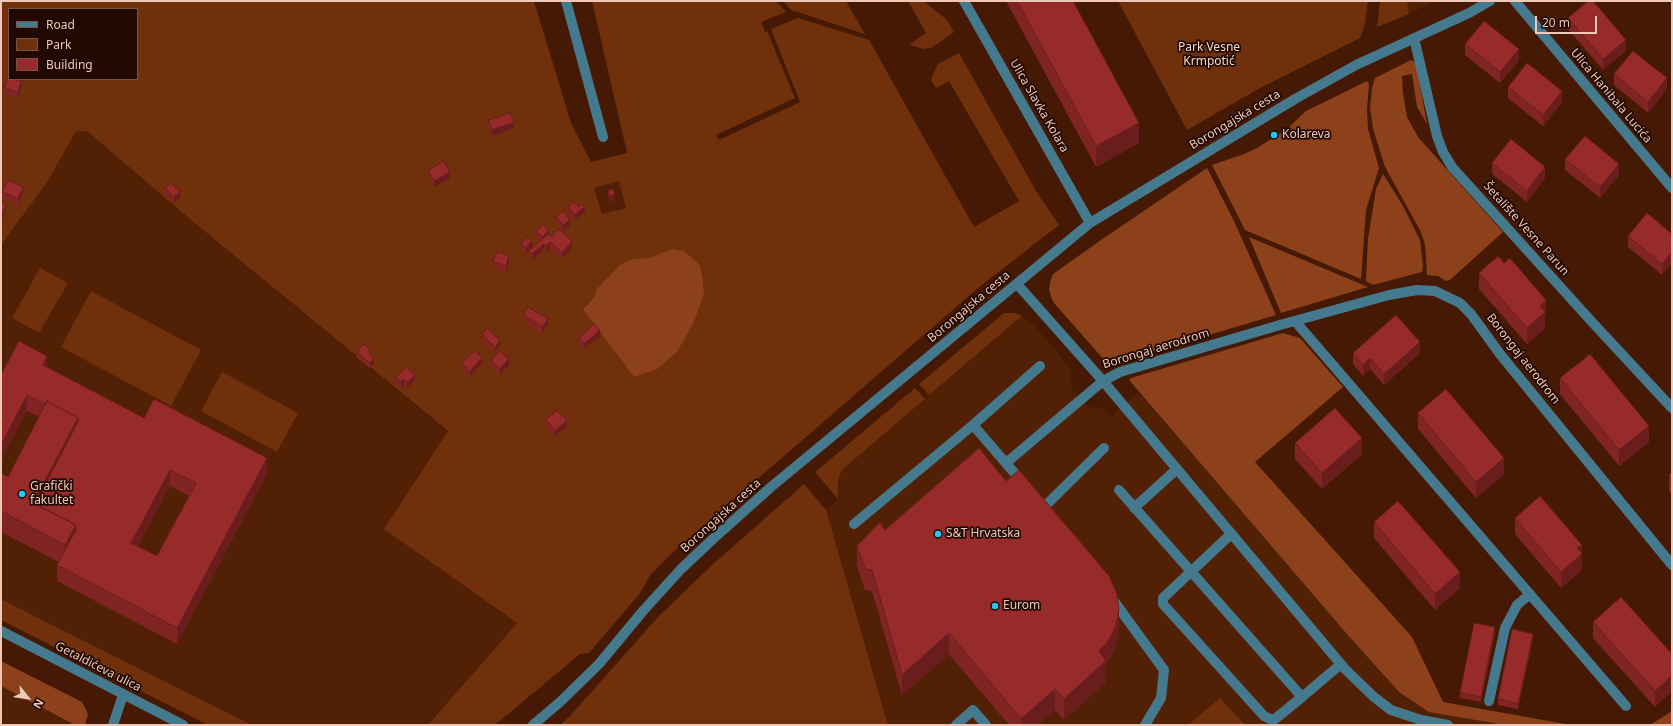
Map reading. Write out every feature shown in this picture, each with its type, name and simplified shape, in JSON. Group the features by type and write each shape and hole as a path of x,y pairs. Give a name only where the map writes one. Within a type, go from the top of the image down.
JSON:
{"street":[{"path":"566,1 603,137"},
{"name":"Ulica Slavka Kolara","path":"964,1 1090,223"},
{"name":"Borongajska cesta","path":"533,725 560,702 599,664 643,611 681,569 714,538 771,487 1090,223 1308,92 1356,65 1469,13 1490,1"},
{"name":"Ulica Hanibala Lucića","path":"1515,1 1672,188"},
{"name":"Šetalište Vesne Parun","path":"1414,38 1430,107 1443,152 1452,167 1672,408"},
{"name":"Borongaj aerodrom","path":"1016,284 1103,381 1120,372 1389,294 1417,290 1435,291 1460,303 1471,314 1500,354 1672,565"},
{"path":"1294,321 1626,706"},
{"path":"854,524 1040,366"},
{"path":"1006,462 1103,381 1341,664 1374,697 1391,710 1421,720 1448,725"},
{"path":"973,424 1030,490"},
{"path":"1044,507 1104,448"},
{"path":"1134,508 1177,469"},
{"path":"1119,490 1302,697"},
{"path":"1231,534 1163,598 1163,604 1264,716 1270,719 1276,719 1341,664"},
{"path":"1104,588 1164,670 1161,698 1145,725"},
{"path":"1489,701 1505,628 1517,605 1530,594"},
{"name":"Getaldićeva ulica","path":"1,631 183,725"},
{"path":"113,725 123,695"},
{"path":"956,725 973,710 986,725"}],"shaded area":[{"path":"1407,1 1435,1 1409,14"},
{"path":"1411,60 1416,63 1427,124 1417,107 1412,74 1402,76 1407,117 1418,137 1503,232 1450,280 1446,281 1438,276 1427,275 1425,245 1421,232 1385,167 1373,129 1370,107 1372,88 1375,78"},
{"path":"1367,81 1369,84 1367,110 1368,129 1379,168 1366,210 1361,279 1245,230 1212,165 1257,148 1286,130 1306,111"},
{"path":"76,131 87,131 197,225 448,432 384,529 517,623 428,725 252,725 1,599 1,245 48,181"},
{"path":"1207,168 1234,221 1276,315 1145,354 1118,361 1106,362 1054,303 1049,289 1053,274"},
{"path":"1383,174 1403,206 1420,240 1423,266 1422,272 1373,285 1366,281 1368,239 1376,189"},
{"path":"620,181 627,208 602,215 594,188"},
{"path":"1249,237 1368,287 1281,313"},
{"path":"672,249 684,251 700,265 704,295 694,322 678,351 657,369 634,377 583,309 595,296 596,290 620,265 633,259 650,258"},
{"path":"1022,316 1035,326 1070,368 1072,373 1071,388 1089,407 1102,408 1112,416 1138,392 1399,692 1550,725 1245,725 1220,698 1188,725 888,725 826,510 839,498 838,482 842,470"},
{"path":"1283,333 1300,338 1343,387 1255,462 1412,637 1443,702 1571,725 1505,725 1429,712 1399,692 1347,634 1129,380 1131,378"},
{"path":"1,661 82,702 88,714 85,725 75,725 1,686"},
{"path":"1,686 75,725 1,725"},
{"path":"1672,711 1672,725 1650,725"}],"green space":[{"path":"1,1 534,1 571,123 591,162 627,153 592,1 776,1 786,12 761,22 765,32 767,31 795,98 716,135 719,140 800,102 771,29 798,18 869,40 974,227 1019,201 949,81 936,88 931,80 938,64 959,53 1036,191 1059,225 978,288 672,553 650,575 641,592 589,653 580,654 495,725 428,725 517,623 384,529 448,431 197,225 87,131 76,131 48,181 1,245","holes":["619,181 626,208 602,214 594,188","672,249 704,295 694,322 678,351 634,377 583,308 633,259 650,259"]},
{"path":"783,1 846,1 865,34 791,10"},
{"path":"908,1 924,1 947,20 954,32 931,48 924,49 910,44 926,33"},
{"name":"Park Vesne Krmpotić","path":"1118,1 1368,1 1365,24 1360,38 1260,88 1187,130"},
{"path":"1380,1 1407,1 1409,14 1377,27"},
{"path":"40,268 68,283 39,333 12,318"},
{"path":"91,291 201,350 171,406 61,347"},
{"path":"1004,313 1015,313 1022,316 929,395 919,384"},
{"path":"222,372 298,413 277,452 201,411"},
{"path":"915,388 925,399 842,470 838,482 838,499 815,472"},
{"path":"804,484 826,510 888,725 560,725 571,715 658,617 712,565"},
{"path":"1,599 252,725 208,725 1,620"},
{"path":"1220,698 1245,725 1188,725"}],"building":[{"path":"1017,1 1073,1 1139,123 1096,146"},
{"path":"1588,1 1593,1 1626,40 1603,59 1568,18"},
{"path":"1484,21 1519,49 1500,72 1465,44"},
{"path":"1633,51 1667,78 1648,102 1614,74"},
{"path":"1527,63 1562,91 1543,115 1508,87"},
{"path":"8,78 8,80 21,81 18,93 4,87"},
{"path":"510,113 514,122 492,130 489,120"},
{"path":"1585,136 1619,164 1600,187 1565,159"},
{"path":"1511,139 1545,167 1527,191 1492,163"},
{"path":"444,161 450,172 434,181 428,170"},
{"path":"8,180 23,187 18,199 2,192"},
{"path":"171,183 180,192 174,197 165,188"},
{"path":"613,189 615,195 610,196 608,190"},
{"path":"574,202 579,207 582,204 585,206 575,215 568,207"},
{"path":"1,203 6,205 2,215 1,215"},
{"path":"563,211 570,220 563,225 556,216"},
{"path":"1647,213 1672,234 1672,252 1662,264 1628,236"},
{"path":"543,225 549,230 542,237 536,231"},
{"path":"559,229 572,242 562,253 550,242 546,246 544,244 532,254 529,251 548,234 551,237"},
{"path":"527,237 532,241 526,248 521,244"},
{"path":"497,252 509,256 506,266 493,262"},
{"path":"1498,256 1504,263 1510,258 1546,300 1540,306 1545,312 1527,328 1479,273"},
{"path":"528,307 548,319 542,327 523,315"},
{"path":"1396,315 1420,342 1384,374 1370,358 1363,365 1353,353"},
{"path":"594,324 600,330 584,344 579,338"},
{"path":"487,328 500,341 495,347 482,334"},
{"path":"19,341 47,356 43,365 144,418 154,399 267,458 177,628 57,565 76,530 76,525 35,504 78,422 78,418 47,401 46,405 27,395 1,445 1,375","holes":["170,470 196,483 157,556 131,543"]},
{"path":"363,344 371,351 369,354 374,358 370,363 357,352"},
{"path":"475,351 482,358 470,371 462,363"},
{"path":"499,351 509,359 500,369 491,361"},
{"path":"1590,354 1649,426 1619,450 1560,378"},
{"path":"406,367 415,375 407,383 404,379 401,382 396,377"},
{"path":"1446,389 1504,458 1476,482 1418,413"},
{"path":"47,401 78,418 33,503 76,525 65,545 1,511 1,473 8,477"},
{"path":"1335,408 1362,438 1322,473 1295,443"},
{"path":"557,410 567,421 555,431 546,420"},
{"name":"Eurom","path":"979,448 1006,481 1019,470 1109,576 1117,594 1119,610 1116,626 1106,644 1099,651 1106,661 1064,699 1055,689 1021,719 949,633 902,675 872,570 865,569 857,546 880,522 885,530"},
{"path":"1672,472 1672,479 1669,475"},
{"path":"1540,496 1582,545 1577,548 1582,554 1561,572 1515,518"},
{"path":"1398,501 1460,572 1435,594 1374,522"},
{"path":"1621,597 1672,654 1672,676 1655,691 1593,622"},
{"path":"1474,623 1495,627 1481,697 1460,693"},
{"path":"1512,629 1533,634 1518,704 1498,699"}],"place":[{"name":"Kolareva","path":"1274,135"},
{"name":"Grafički fakultet","path":"22,494"},
{"name":"S&T Hrvatska","path":"938,534"},
{"name":"Eurom","path":"995,606"}]}
